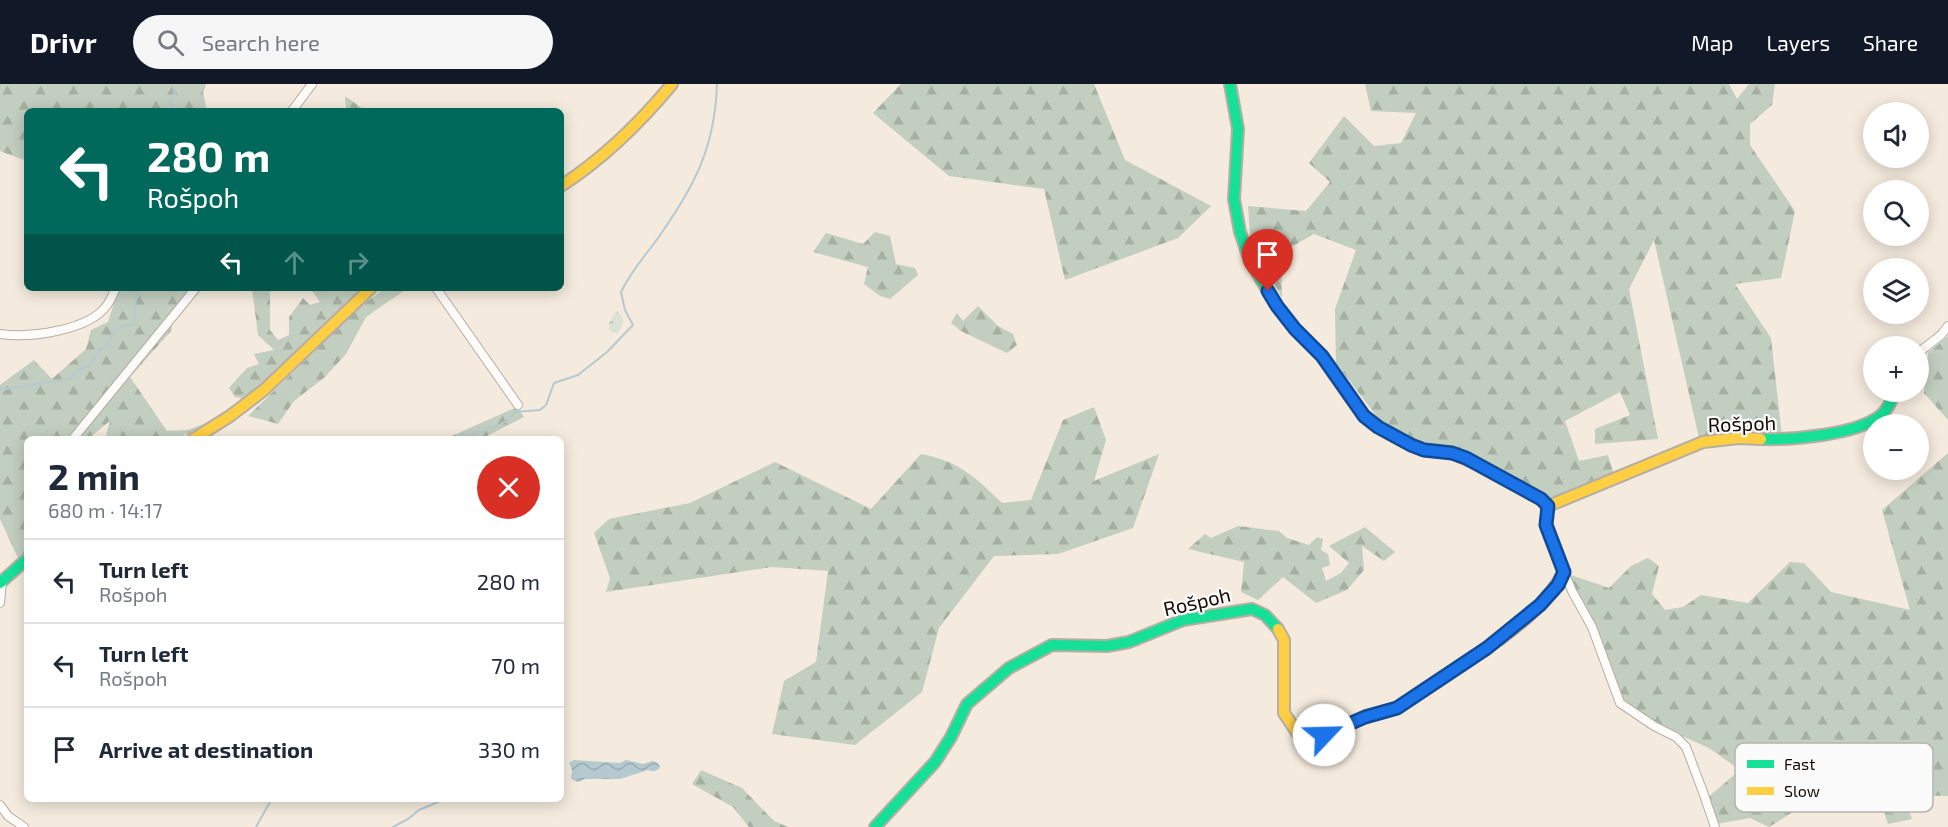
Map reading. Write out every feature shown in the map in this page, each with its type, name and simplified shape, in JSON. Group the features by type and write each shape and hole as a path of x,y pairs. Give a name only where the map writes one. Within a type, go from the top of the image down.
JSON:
{"street":[{"path":"294,108 312,84"},
{"path":"564,184 612,148 641,122 672,84"},
{"path":"1230,84 1238,129 1233,199 1240,232 1250,261 1277,306 1295,329 1322,356 1364,416 1378,427 1424,450 1452,453 1466,458 1541,499 1548,506 1546,525 1564,572 1592,627 1620,703 1654,726 1676,737 1686,747 1715,827"},
{"path":"0,334 63,330 89,320 107,306 114,291"},
{"path":"75,436 194,291"},
{"path":"198,436 238,411 264,390 351,304 367,291"},
{"path":"438,291 518,405"},
{"path":"1929,344 1948,326"},
{"name":"Rošpoh","path":"1548,506 1703,442 1739,438 1784,440 1850,430 1879,417 1890,402"},
{"path":"0,603 1,582 24,562"},
{"name":"Rošpoh","path":"875,827 935,762 951,737 967,704 1009,668 1052,645 1107,645 1129,642 1184,620 1252,609 1265,615 1276,625 1284,640 1284,713 1293,730 1300,737 1306,738 1324,735 1365,717 1397,708 1406,703 1521,622 1550,594 1564,572"},
{"path":"0,805 8,816 24,827"}],"green space":[{"path":"0,84 206,84 203,92 206,108 24,108 24,160 0,151"},
{"path":"901,84 1094,84 1125,160 1211,206 1178,238 1065,280 1044,189 949,176 873,113"},
{"path":"1365,84 1729,84 1737,99 1749,84 1775,84 1772,105 1750,124 1750,145 1795,211 1781,278 1735,284 1771,338 1782,437 1699,438 1654,240 1629,289 1658,439 1595,444 1595,429 1630,415 1620,392 1565,421 1579,461 1608,455 1614,475 1550,501 1461,449 1416,441 1381,422 1336,363 1335,309 1356,250 1314,234 1281,253 1282,298 1259,257 1250,234 1248,206 1306,211 1330,182 1309,163 1344,116 1374,146 1401,143 1416,113 1371,111"},
{"path":"345,96 362,108 346,108"},
{"path":"875,232 890,236 896,264 915,268 918,275 890,299 880,296 864,284 868,267 813,252 826,233 863,244"},
{"path":"118,291 189,291 174,310 171,331 130,377 167,431 188,430 222,417 183,436 106,436 110,421 92,436 24,436 24,553 18,558 0,519 0,385 34,360 52,379 86,349 91,330 108,322"},
{"path":"252,291 270,291 270,330 278,340 289,335 289,317 303,298 310,305 320,302 312,291 363,291 248,399 235,397 229,388 247,368 259,364 254,354 274,350 258,335"},
{"path":"381,291 404,291 366,317 346,354 325,377 294,401 278,424 248,416 362,305"},
{"path":"978,306 998,326 1013,334 1017,345 1007,353 961,331 951,323 957,313 963,321"},
{"path":"616,311 621,315 623,321 617,333 613,333 609,329 609,323"},
{"path":"1948,336 1948,420 1929,399 1929,352"},
{"path":"517,407 524,417 487,436 452,436"},
{"path":"1094,407 1106,440 1094,481 1159,454 1133,528 1058,554 994,556 939,628 922,692 855,745 772,734 784,681 816,662 828,571 772,567 606,592 610,578 594,533 609,519 690,503 775,462 871,509 921,454 946,461 966,471 1002,503 1031,500 1063,420"},
{"path":"1948,453 1948,796 1933,796 1933,743 1735,743 1735,766 1709,748 1655,724 1631,708 1618,692 1574,588 1571,575 1609,588 1631,566 1648,558 1659,566 1652,594 1665,610 1683,607 1701,595 1748,603 1790,562 1804,563 1831,592 1910,610 1882,510 1917,480 1929,480 1929,469"},
{"path":"1238,526 1279,531 1287,538 1309,545 1317,537 1323,539 1321,550 1328,554 1330,565 1322,568 1326,581 1341,573 1349,563 1329,546 1365,527 1395,552 1384,561 1362,546 1364,570 1347,590 1316,603 1283,577 1258,600 1241,592 1244,562 1188,549 1205,534 1211,538"},
{"path":"701,770 742,788 774,821 788,827 749,827 733,807 692,784"},
{"path":"1735,774 1735,812 1793,812 1769,827 1750,818 1716,824 1707,798"},
{"path":"1884,812 1909,812 1912,819 1888,824"}],"water":[{"path":"574,760 620,763 626,760 643,764 653,761 660,767 655,771 648,770 620,779 585,779 578,782 571,779 572,770 569,763"}],"waterway":[{"path":"172,84 175,94 170,101 172,108"},
{"path":"472,436 475,432 483,432 488,428 496,427 508,420 515,412 540,410 546,405 554,383 578,375 607,352 633,325 625,310 621,292 692,184 712,128 717,84"},
{"path":"0,390 70,379 79,370 90,365 99,350 106,346 116,331 122,326 134,324 136,297 139,291"},
{"path":"459,436 463,434 468,436"},
{"path":"256,827 270,802"},
{"path":"393,827 419,810 438,802"}],"traffic: fast":[{"path":"1230,84 1238,129 1234,199 1240,232 1250,261 1277,306 1295,329 1322,356 1364,416 1378,427 1411,445 1423,450 1452,453 1475,463"},
{"path":"1761,439 1806,437 1855,428 1883,414 1890,402"},
{"path":"0,583 24,562"},
{"path":"1500,639 1536,609 1564,572"},
{"path":"875,827 935,762 951,737 967,704 1009,668 1052,645 1107,646 1129,642 1183,620 1252,609 1265,615 1278,629"}],"traffic: slow":[{"path":"564,184 620,140 672,84"},
{"path":"198,436 264,390 368,291"},
{"path":"1475,463 1541,499 1548,506 1703,442 1739,438 1761,439"},
{"path":"1278,629 1284,640 1284,713 1300,737 1324,735 1365,717 1397,708 1500,639"}],"route":[{"path":"1268,291 1295,329 1322,356 1364,416 1378,427 1395,438 1424,450 1452,453 1466,458 1541,499 1548,506 1546,525 1548,534 1564,572 1558,585 1528,617 1487,648 1397,708 1365,717 1324,735"}]}
